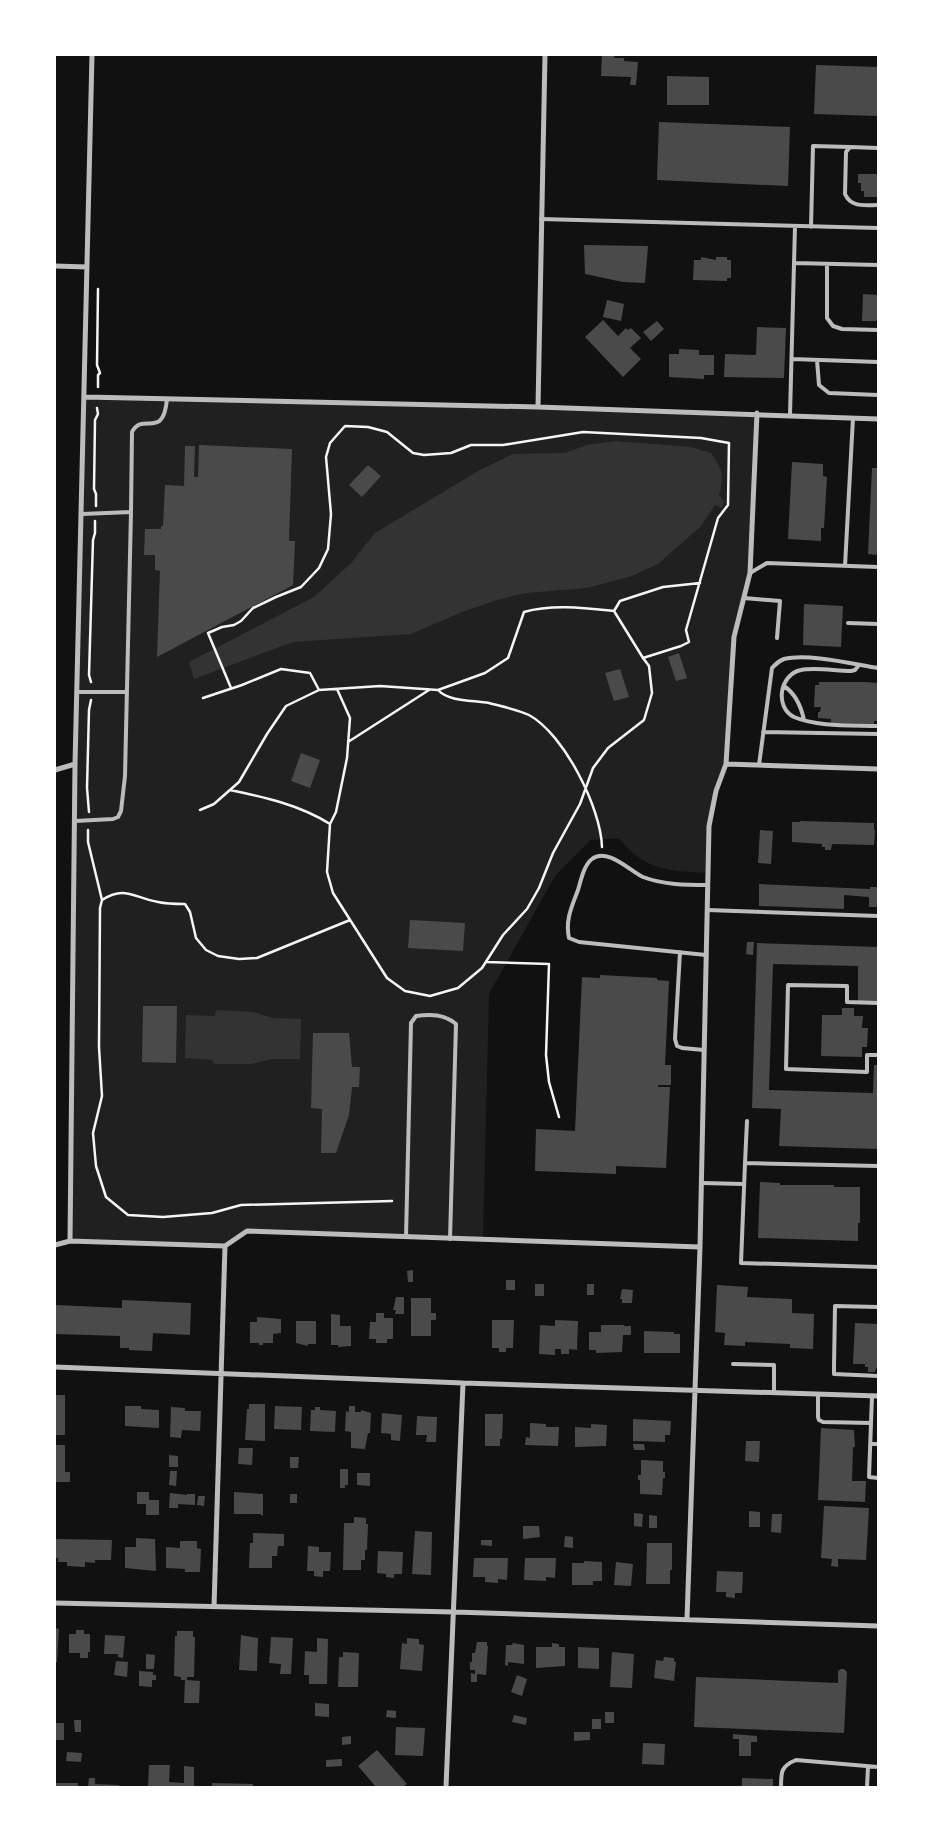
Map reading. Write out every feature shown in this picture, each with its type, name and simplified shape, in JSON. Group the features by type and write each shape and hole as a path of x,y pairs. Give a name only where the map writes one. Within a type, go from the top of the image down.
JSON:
{"street":[{"path":"70,1241 75,764 92,55"},
{"path":"538,407 545,55"},
{"path":"55,266 87,267"},
{"path":"85,397 538,407 878,419"},
{"path":"687,1619 702,1184 709,826 716,791 726,764 734,638 750,574 757,414"},
{"path":"55,770 75,764"},
{"path":"726,764 878,769"},
{"path":"55,1245 70,1241 226,1246 247,1231 700,1247"},
{"path":"214,1607 226,1246"},
{"path":"55,1367 463,1383 875,1396"},
{"path":"446,1787 463,1383"},
{"path":"55,1603 454,1612 878,1626"}],"lane":[{"path":"811,226 813,146 878,148"},
{"path":"850,147 846,152 845,159 845,194 847,200 859,205 878,205"},
{"path":"542,219 878,228"},
{"path":"790,415 795,226"},
{"path":"794,263 878,265"},
{"path":"827,264 828,318 833,326 842,329 878,330"},
{"path":"792,359 878,362"},
{"path":"817,360 819,384 829,393 878,395"},
{"path":"75,821 113,819 118,817 121,811 125,776 132,432 134,428 141,424 156,423 162,420 165,414 166,399"},
{"path":"845,566 853,418"},
{"path":"82,514 131,512"},
{"path":"750,574 767,563 878,567"},
{"path":"744,598 780,601 777,638"},
{"path":"848,624 878,624"},
{"path":"759,765 772,668 778,662 786,659 806,658 878,668"},
{"path":"859,665 856,670 851,671 802,670 794,672 780,694 781,702 785,711 794,717 804,720 819,723 878,726"},
{"path":"784,686 793,692 802,709 804,720"},
{"path":"77,692 126,692"},
{"path":"763,732 878,734"},
{"path":"706,955 579,942 570,938 568,919 586,866 593,858 602,856 612,857 643,876 675,885 708,885"},
{"path":"707,910 878,916"},
{"path":"680,952 675,1040 677,1046 682,1048 704,1050"},
{"path":"878,1003 847,1002 847,986 788,985 786,1070 867,1072 867,1055 878,1055"},
{"path":"406,1237 411,1024 416,1016 429,1015 442,1016 456,1024 450,1239"},
{"path":"747,1121 741,1263 878,1267"},
{"path":"745,1163 878,1166"},
{"path":"702,1184 744,1184"},
{"path":"878,1307 835,1306 834,1366 834,1374 878,1376"},
{"path":"733,1364 774,1365 774,1393"},
{"path":"818,1394 818,1417 820,1420 871,1423"},
{"path":"875,1396 871,1423 869,1477 878,1478"},
{"path":"870,1444 878,1444"},
{"path":"781,1787 783,1770 788,1764 796,1760 878,1767"},
{"path":"867,1787 868,1767"}],"path":[{"path":"98,286 96,365 100,373 98,375 98,414 95,420 94,489 96,494 96,512 93,540 89,675 91,707 89,710 87,788 88,842 102,900 100,908 99,1047 102,1096 94,1133 96,1166 106,1197 128,1216 163,1217 212,1213 241,1205 392,1201"},
{"path":"231,688 208,633 222,627 234,625 241,621 253,608 301,587 319,568 328,549 331,514 326,457 330,443 345,426 368,427 387,432 413,453 424,455 451,453 471,445 503,445 583,432 701,438 729,443 728,505 718,518 686,630 689,642 643,658"},
{"path":"614,611 620,601 663,587 700,583"},
{"path":"200,810 214,804 239,782 286,706 319,690 380,686 438,690 485,672 508,658 524,612 536,608 583,608 614,611"},
{"path":"337,689 350,718 347,758 336,812 330,824 327,872 333,893 387,978 405,992 430,996 458,988 487,962 503,935 527,909 539,888 554,853 580,804 593,768 608,748 644,720 652,693 649,666 614,611"},
{"path":"203,698 281,669 310,673 319,690"},
{"path":"348,742 429,690"},
{"path":"438,690 443,696 487,703 529,715 554,734 585,788 601,836 602,856"},
{"path":"230,790 266,797 319,817 330,824"},
{"path":"102,900 111,894 127,892 159,903 186,904 190,912 196,938 206,950 218,956 239,960 257,958 350,920"},
{"path":"487,962 549,964 546,1055 549,1082 559,1117"}],"shaded area":[{"path":"85,397 757,413 750,573 734,637 726,764 716,791 709,826 708,873 670,870 648,863 628,849 619,838 591,840 555,876 489,994 483,1240 247,1231 225,1246 70,1241 75,764"},
{"path":"615,441 691,447 711,453 720,469 722,483 719,496 724,500 722,508 715,505 701,526 658,564 632,576 587,588 526,593 497,600 462,612 411,634 293,642 194,679 189,662 314,597 351,563 375,533 480,470 513,454 565,453 587,445"},
{"path":"216,1010 252,1012 273,1018 301,1019 300,1059 272,1059 251,1064 214,1064 213,1060 185,1058 186,1015 215,1016"}],"building":[{"path":"602,55 615,55 614,58 624,58 624,61 638,62 636,85 630,85 631,77 601,76"},
{"path":"816,65 878,67 878,116 814,114"},
{"path":"667,76 709,77 709,105 667,105"},
{"path":"659,122 790,127 788,186 657,180"},
{"path":"858,174 878,174 878,197 864,197 864,191 861,191 861,183 858,183"},
{"path":"584,245 648,246 645,283 623,282 585,274"},
{"path":"701,257 716,260 716,257 727,257 727,260 731,260 731,278 727,278 727,281 693,280 694,260 701,260"},
{"path":"863,294 878,295 878,321 862,321"},
{"path":"607,300 624,304 621,321 603,317"},
{"path":"603,320 618,336 626,328 628,330 631,328 641,338 630,348 641,359 623,377 585,337"},
{"path":"657,321 664,329 651,341 643,332"},
{"path":"757,327 786,328 784,378 724,377 725,354 756,355"},
{"path":"679,349 699,350 699,355 714,355 714,375 704,375 704,379 669,377 669,354 679,354"},
{"path":"199,445 292,449 289,541 295,541 293,585 157,657 160,571 155,570 155,555 144,555 145,529 161,529 161,526 163,526 165,485 184,486 185,446 195,446 194,477 198,477"},
{"path":"792,462 823,464 823,476 827,477 824,528 821,528 821,541 788,539"},
{"path":"368,465 381,476 362,497 349,485"},
{"path":"872,468 878,468 878,555 868,554"},
{"path":"804,604 843,606 841,647 803,645"},
{"path":"679,653 687,678 676,681 668,657"},
{"path":"620,669 629,697 614,701 605,673"},
{"path":"819,682 878,683 878,721 874,721 874,724 831,723 831,719 818,718 818,712 820,712 821,707 814,707 815,685 819,685"},
{"path":"301,753 320,760 310,788 291,781"},
{"path":"792,822 874,823 874,845 832,844 831,850 825,850 822,844 792,842"},
{"path":"760,830 773,831 771,864 758,863"},
{"path":"759,884 870,889 870,887 878,887 878,907 869,907 869,897 844,895 844,909 759,906"},
{"path":"410,920 465,923 463,951 408,948"},
{"path":"747,942 754,942 753,955 746,954"},
{"path":"757,943 878,947 878,1001 858,1001 858,966 773,964 769,1090 873,1093 874,1065 878,1065 878,1149 779,1146 781,1109 752,1108"},
{"path":"600,975 657,978 657,980 669,981 665,1065 671,1065 671,1085 658,1085 658,1087 670,1087 666,1168 616,1166 616,1174 535,1171 536,1129 575,1131 582,977 600,978"},
{"path":"143,1006 177,1006 176,1063 142,1062"},
{"path":"842,1008 854,1008 854,1016 863,1016 862,1028 868,1028 867,1047 862,1047 862,1057 821,1056 822,1015 842,1015"},
{"path":"313,1033 349,1033 352,1067 360,1067 359,1087 352,1087 349,1115 336,1153 321,1153 322,1109 311,1108"},
{"path":"760,1182 780,1183 780,1185 860,1187 858,1241 758,1238"},
{"path":"413,1270 413,1282 408,1282 407,1271"},
{"path":"506,1280 515,1280 515,1290 506,1290"},
{"path":"535,1284 544,1284 544,1296 535,1296"},
{"path":"587,1284 594,1284 594,1295 587,1295"},
{"path":"717,1285 748,1287 747,1297 792,1299 792,1313 814,1314 813,1349 790,1348 790,1344 745,1342 745,1346 724,1345 725,1333 715,1332"},
{"path":"622,1289 633,1290 632,1303 622,1303 622,1299 620,1299"},
{"path":"396,1297 404,1297 404,1314 395,1314 396,1310 393,1310"},
{"path":"411,1298 431,1298 431,1313 436,1313 436,1320 431,1320 431,1336 411,1336"},
{"path":"122,1300 191,1303 190,1335 153,1333 152,1351 120,1348 120,1336 55,1334 55,1305 122,1308"},
{"path":"376,1313 384,1313 384,1318 393,1318 393,1339 387,1339 387,1343 376,1343 376,1339 369,1339 370,1322 376,1322"},
{"path":"331,1314 340,1315 340,1326 351,1326 351,1346 338,1347 338,1345 331,1345"},
{"path":"257,1317 281,1319 281,1333 273,1334 273,1343 259,1345 259,1343 250,1343 250,1322 257,1322"},
{"path":"492,1320 514,1320 513,1348 506,1348 506,1352 499,1352 499,1348 492,1348"},
{"path":"555,1320 578,1321 577,1350 569,1349 569,1354 561,1354 561,1349 555,1349 555,1355 539,1354 540,1325 555,1326"},
{"path":"296,1321 316,1321 316,1344 308,1344 308,1346 296,1343"},
{"path":"855,1323 878,1324 878,1368 876,1368 875,1372 868,1372 868,1367 865,1367 865,1364 853,1364"},
{"path":"601,1325 631,1326 631,1335 623,1335 622,1352 596,1353 596,1350 589,1350 589,1332 601,1332"},
{"path":"644,1331 680,1334 680,1353 644,1353"},
{"path":"55,1395 65,1395 65,1435 55,1435"},
{"path":"249,1404 265,1404 265,1441 245,1440"},
{"path":"125,1406 141,1406 141,1409 159,1410 159,1428 125,1426"},
{"path":"275,1406 302,1407 301,1430 274,1429"},
{"path":"349,1406 355,1406 355,1412 361,1412 361,1410 371,1413 370,1433 368,1433 365,1449 351,1448 351,1432 345,1431 346,1411 349,1412"},
{"path":"171,1407 185,1408 185,1411 201,1411 200,1431 182,1430 181,1438 170,1437"},
{"path":"315,1407 320,1407 320,1410 336,1411 335,1432 310,1431 311,1410 315,1410"},
{"path":"382,1413 402,1415 400,1441 391,1440 391,1434 381,1433"},
{"path":"485,1414 503,1414 500,1446 485,1446"},
{"path":"417,1416 437,1417 436,1442 426,1442 427,1435 416,1435"},
{"path":"633,1419 671,1421 670,1435 665,1435 665,1442 633,1441"},
{"path":"530,1423 546,1424 546,1427 559,1427 558,1446 525,1445 526,1437 530,1438"},
{"path":"591,1424 607,1425 606,1446 575,1447 575,1427 591,1428"},
{"path":"821,1428 854,1430 855,1447 853,1447 852,1481 866,1481 865,1502 818,1500"},
{"path":"746,1441 760,1441 759,1462 745,1461"},
{"path":"633,1444 644,1444 645,1450 634,1450"},
{"path":"55,1445 65,1445 65,1472 70,1472 70,1482 55,1482"},
{"path":"239,1448 253,1448 252,1465 238,1464"},
{"path":"169,1455 178,1456 178,1467 169,1467"},
{"path":"290,1457 299,1457 298,1468 290,1468"},
{"path":"641,1460 663,1461 665,1478 663,1478 662,1495 640,1494 638,1475 641,1475"},
{"path":"340,1469 348,1469 348,1485 345,1485 345,1488 340,1488"},
{"path":"170,1471 177,1471 176,1486 169,1485"},
{"path":"357,1473 370,1473 370,1486 357,1485"},
{"path":"137,1492 149,1492 149,1500 159,1500 159,1515 146,1515 146,1504 137,1504"},
{"path":"234,1492 263,1494 263,1516 260,1514 234,1514"},
{"path":"170,1493 195,1494 195,1505 178,1504 178,1508 169,1508"},
{"path":"290,1494 297,1494 297,1503 290,1503"},
{"path":"198,1496 205,1496 204,1506 197,1505"},
{"path":"824,1506 869,1508 866,1560 838,1559 838,1567 831,1566 832,1559 821,1558"},
{"path":"749,1511 760,1512 760,1527 749,1527"},
{"path":"634,1513 643,1514 642,1527 634,1526"},
{"path":"772,1514 782,1514 781,1533 771,1532"},
{"path":"649,1515 657,1516 657,1528 649,1528"},
{"path":"354,1517 366,1518 366,1524 368,1524 365,1560 361,1560 361,1570 343,1570 344,1523 354,1523"},
{"path":"523,1526 539,1526 540,1537 523,1539"},
{"path":"415,1531 432,1532 431,1575 412,1574"},
{"path":"253,1533 284,1534 284,1546 278,1546 277,1556 272,1556 272,1568 249,1568 250,1543 253,1543"},
{"path":"565,1536 573,1537 573,1548 564,1547"},
{"path":"136,1538 155,1539 156,1571 125,1568 125,1547 136,1547"},
{"path":"56,1539 112,1540 111,1560 95,1560 95,1563 85,1562 85,1567 67,1566 67,1562 58,1562 58,1558 56,1558"},
{"path":"481,1540 492,1540 492,1546 481,1545"},
{"path":"180,1541 197,1541 197,1548 201,1549 200,1572 185,1572 185,1569 166,1568 166,1547 180,1548"},
{"path":"647,1543 672,1543 670,1584 646,1584"},
{"path":"308,1546 319,1547 319,1552 331,1552 330,1571 323,1571 323,1577 314,1576 314,1571 307,1571"},
{"path":"378,1551 403,1552 402,1574 394,1574 394,1578 386,1577 386,1574 377,1573"},
{"path":"474,1558 508,1558 507,1580 498,1579 498,1583 485,1582 485,1577 473,1577"},
{"path":"525,1558 556,1558 555,1578 546,1577 546,1581 524,1580"},
{"path":"584,1561 602,1562 602,1581 593,1581 593,1585 572,1585 572,1563 584,1563"},
{"path":"616,1562 633,1564 631,1586 614,1585"},
{"path":"717,1571 743,1572 742,1593 735,1593 735,1598 726,1597 726,1592 716,1592"},
{"path":"55,1628 59,1629 57,1662 55,1662"},
{"path":"76,1630 84,1630 84,1634 90,1634 88,1658 80,1658 80,1653 69,1653 69,1634 76,1634"},
{"path":"177,1631 193,1631 193,1637 195,1637 194,1677 187,1677 187,1680 200,1681 199,1703 184,1703 185,1680 174,1676 175,1636 177,1636"},
{"path":"105,1635 125,1636 123,1658 118,1657 118,1654 104,1654"},
{"path":"241,1635 258,1638 257,1671 239,1670"},
{"path":"271,1637 293,1638 291,1674 280,1674 281,1664 269,1663"},
{"path":"317,1638 328,1639 327,1684 309,1684 309,1675 304,1675 305,1651 317,1652"},
{"path":"407,1638 419,1639 419,1644 424,1645 422,1671 400,1669 402,1643 407,1644"},
{"path":"477,1642 487,1642 486,1675 477,1674 477,1682 471,1682 471,1673 475,1674 475,1670 470,1670 470,1662 472,1662 472,1653 475,1653"},
{"path":"513,1643 524,1645 524,1664 508,1662 508,1666 505,1665 506,1645 512,1645"},
{"path":"552,1643 559,1644 559,1647 565,1647 565,1666 536,1668 536,1647 552,1647"},
{"path":"578,1647 599,1648 599,1669 578,1668"},
{"path":"343,1652 359,1653 358,1687 338,1687 339,1657 343,1657"},
{"path":"612,1652 634,1654 632,1688 610,1687"},
{"path":"146,1654 155,1655 154,1669 146,1669"},
{"path":"664,1657 674,1658 676,1662 674,1681 654,1678 656,1660 663,1661"},
{"path":"116,1661 128,1662 127,1677 114,1675"},
{"path":"841,1669 847,1672 844,1733 694,1727 696,1677 838,1683 838,1671"},
{"path":"139,1671 153,1672 153,1675 156,1675 156,1680 152,1680 152,1687 139,1686"},
{"path":"517,1675 527,1679 522,1696 511,1692"},
{"path":"315,1703 329,1704 329,1717 315,1716"},
{"path":"387,1710 396,1711 396,1718 386,1717"},
{"path":"605,1712 614,1712 614,1723 605,1723"},
{"path":"514,1715 527,1718 526,1725 512,1722"},
{"path":"592,1719 601,1719 601,1729 592,1729"},
{"path":"74,1720 81,1720 81,1732 75,1732"},
{"path":"55,1723 64,1723 64,1740 55,1740"},
{"path":"396,1727 425,1728 423,1756 395,1755"},
{"path":"574,1732 590,1732 590,1740 574,1741"},
{"path":"733,1734 757,1736 757,1742 751,1742 751,1756 739,1756 739,1739 733,1739"},
{"path":"351,1736 351,1744 342,1745 342,1737"},
{"path":"643,1743 665,1744 664,1765 642,1764"},
{"path":"377,1750 407,1784 403,1787 376,1787 358,1766"},
{"path":"67,1752 82,1753 81,1762 66,1761"},
{"path":"342,1759 342,1766 326,1767 326,1760"},
{"path":"149,1765 170,1765 169,1782 184,1783 184,1766 194,1767 194,1787 148,1787"},
{"path":"89,1778 95,1778 95,1784 119,1785 119,1787 88,1787"},
{"path":"742,1778 773,1779 773,1787 742,1787"},
{"path":"55,1783 78,1783 78,1787 55,1787"},
{"path":"212,1783 253,1784 253,1787 212,1787"}]}
